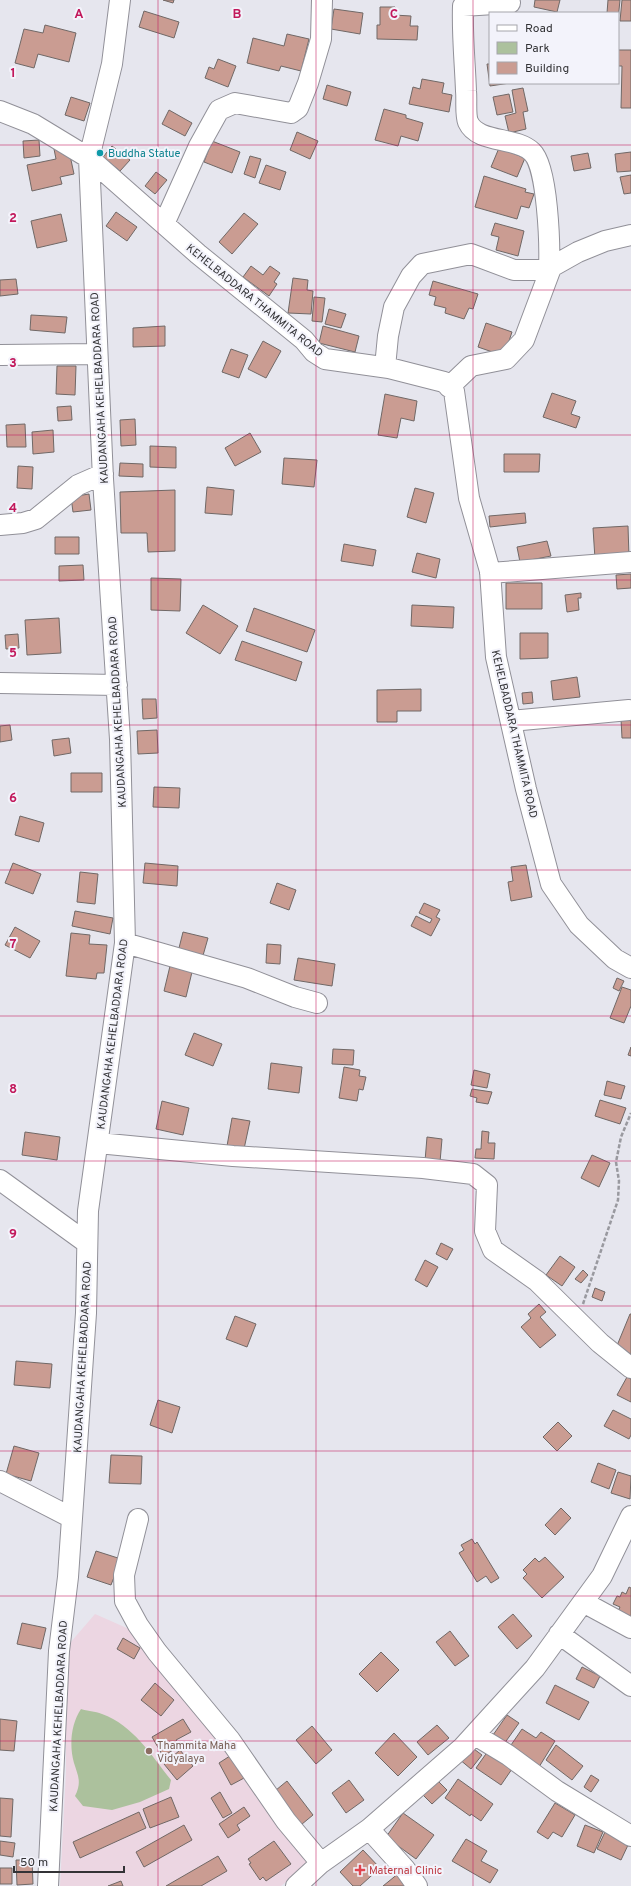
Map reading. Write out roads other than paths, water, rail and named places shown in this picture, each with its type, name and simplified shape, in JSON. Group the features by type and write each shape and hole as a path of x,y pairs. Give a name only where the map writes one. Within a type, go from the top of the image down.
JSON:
{"street":[{"name":"KAUDANGAHA KEHELBADDARA ROAD","path":"48,1886 59,1651 68,1577 86,1313 88,1211 125,943 120,739 103,474 89,158 112,64 120,0"},
{"path":"164,224 199,146 219,110 234,103 291,113 298,108 308,83 321,39 322,0"},
{"path":"449,387 471,366 506,359 524,340 550,268 550,242 542,174 533,152 512,142 477,133 468,121 462,37 463,6 510,3"},
{"name":"KEHELBADDARA THAMMITA ROAD","path":"0,111 32,124 89,158 198,254 304,340 314,352 325,359 385,367 444,382 454,391 470,498 490,573 496,657 551,884 579,925 615,960 631,968"},
{"path":"385,367 388,336 394,307 411,276 422,264 470,254 514,270 546,270 578,252 605,241 631,235"},
{"path":"0,355 97,354"},
{"path":"0,525 23,523 36,519 78,485 103,474"},
{"path":"490,573 631,562"},
{"path":"0,683 116,684"},
{"path":"511,721 630,710"},
{"path":"125,943 247,978 295,998 317,1003"},
{"path":"98,1143 233,1156 423,1168 473,1174 487,1185 485,1231 493,1250 537,1281 619,1360 631,1368"},
{"path":"0,1180 87,1243"},
{"path":"0,1481 72,1518"},
{"path":"296,1886 321,1863 369,1829 475,1735 535,1668 602,1576 631,1516"},
{"path":"138,1519 124,1575 125,1601 138,1625 166,1664 230,1740 286,1821 321,1863"},
{"path":"583,1602 631,1628"},
{"path":"560,1634 631,1686"},
{"path":"475,1735 508,1755 557,1791 631,1836"},
{"path":"369,1829 405,1869 417,1886"}],"place":[{"name":"Buddha Statue","path":"100,153"},
{"name":"Thammita Maha Vidyalaya","path":"149,1751"},
{"name":"Maternal Clinic","path":"360,1870"}]}
